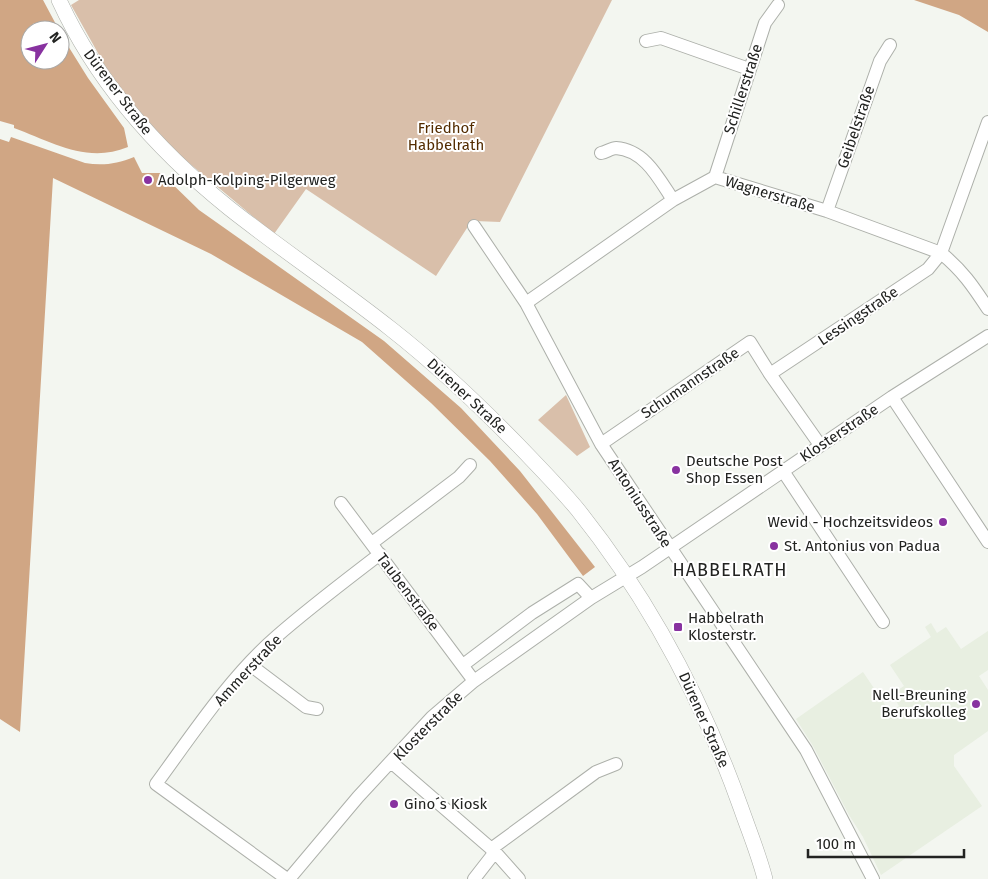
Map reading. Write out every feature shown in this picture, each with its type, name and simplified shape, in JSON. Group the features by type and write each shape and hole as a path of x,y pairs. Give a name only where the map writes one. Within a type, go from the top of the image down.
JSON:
{"main road":[{"name":"Dürener Straße","path":"58,0 83,47 107,83 152,138 227,207 392,330 469,396 540,468 578,510 625,576 669,646 710,727 728,771 765,879"}],"street":[{"name":"Schillerstraße","path":"715,177 765,23 778,5"},
{"path":"646,41 661,38 749,69"},
{"name":"Geibelstraße","path":"827,212 880,60 890,45"},
{"path":"941,253 988,122"},
{"path":"601,153 615,148 634,154 647,163 673,200"},
{"name":"Wagnerstraße","path":"526,303 673,200 715,177 827,212 941,253 955,264 969,280 988,309"},
{"name":"Antoniusstraße","path":"474,226 526,303 601,444 806,750 873,879"},
{"name":"Lessingstraße","path":"770,374 928,269 941,253"},
{"name":"Klosterstraße","path":"288,879 328,832 432,718 474,681 591,598 670,548 892,397 988,336"},
{"name":"Schumannstraße","path":"601,444 750,342 820,446"},
{"path":"892,397 988,542"},
{"name":"Ammerstraße","path":"288,879 156,784 211,710 275,637 459,477 470,465"},
{"path":"783,471 883,622"},
{"name":"Taubenstraße","path":"340,503 464,665 474,681"},
{"path":"464,665 532,613 578,584 591,598"},
{"path":"250,664 306,707 317,709"},
{"path":"391,762 493,850 519,879"},
{"path":"474,879 493,850 596,772 616,764"}],"shaded area":[{"path":"0,0 43,0 54,20 20,20 20,70 70,70 70,49 124,128 128,147 113,152 84,152 56,145 14,128 14,125 0,121"},
{"path":"914,0 988,0 988,32 959,15"},
{"path":"11,137 85,163 110,164 134,157 142,173 161,173 199,210 384,341 461,408 520,471 595,567 583,576 537,514 490,461 431,403 362,342 211,254 53,178 20,732 0,719 0,139 9,142"},
{"path":"931,623 937,633 946,627 961,649 988,631 988,670 979,676 988,690 988,731 954,755 954,766 982,806 881,875 863,837 796,719 863,672 890,712 899,706 892,694 904,686 890,665 931,637 925,627"}],"green space":[{"name":"Friedhof Habbelrath","path":"79,0 612,0 500,222 475,221 467,228 436,276 306,189 274,234 159,138 117,87 71,5"},
{"path":"566,395 590,447 577,456 538,420"}],"place":[{"name":"Adolph-Kolping-Pilgerweg","path":"148,180"},
{"name":"Deutsche Post Shop Essen","path":"676,470"},
{"name":"Wevid - Hochzeitsvideos","path":"943,522"},
{"name":"St. Antonius von Padua","path":"774,546"},
{"name":"Habbelrath Klosterstr.","path":"678,627"},
{"name":"Nell-Breuning Berufskolleg","path":"976,704"},
{"name":"Gino´s Kiosk","path":"394,804"}],"district":[{"name":"HABBELRATH","path":"730,570"}]}
